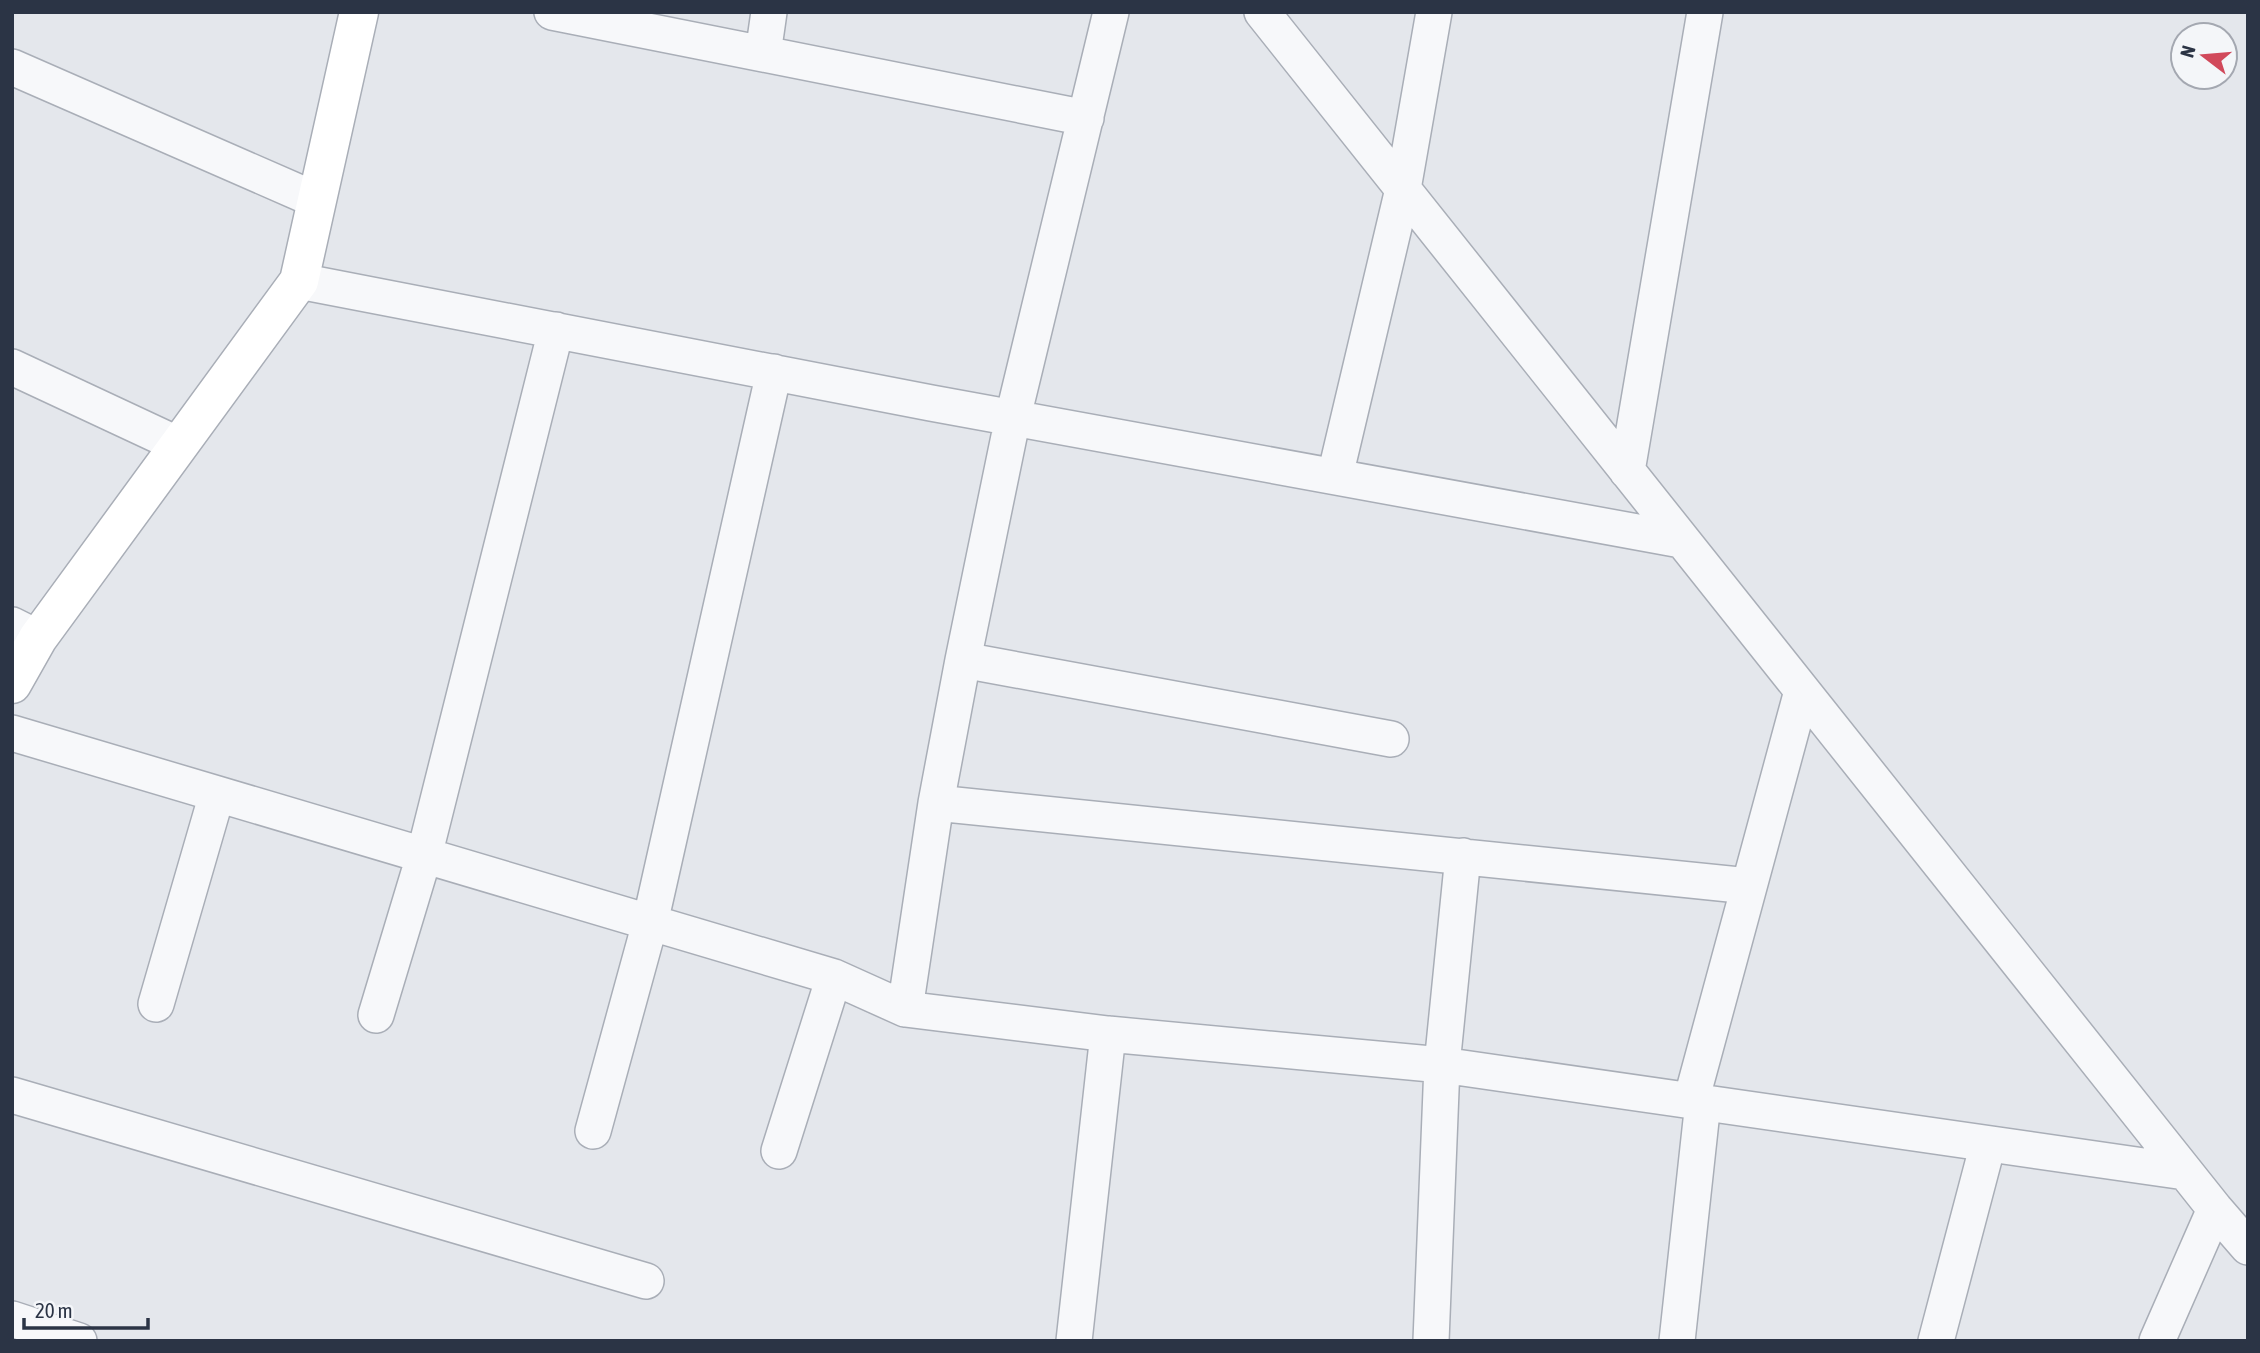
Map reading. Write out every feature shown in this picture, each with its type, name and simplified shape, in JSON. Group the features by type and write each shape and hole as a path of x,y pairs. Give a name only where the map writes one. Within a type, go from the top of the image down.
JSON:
{"street":[{"path":"12,684 25,632 179,445 299,281 359,12"},
{"path":"552,12 1086,118"},
{"path":"763,54 769,12"},
{"path":"905,1009 936,803 1013,417 1111,12"},
{"path":"1262,12 2214,1209 2248,1247"},
{"path":"1335,476 1402,189 1434,12"},
{"path":"1627,471 1705,12"},
{"path":"12,67 316,200"},
{"path":"299,281 1013,417 1681,540"},
{"path":"376,1015 424,856 556,330"},
{"path":"12,367 179,445"},
{"path":"593,1130 650,922 774,372"},
{"path":"963,660 1391,739"},
{"path":"1677,1341 1697,1102 1749,886 1802,691"},
{"path":"12,733 834,977 905,1009 1108,1034 1443,1065 2185,1172"},
{"path":"156,1004 216,794"},
{"path":"936,803 1749,886"},
{"path":"1431,1341 1443,1065 1463,856"},
{"path":"779,1151 834,977"},
{"path":"1074,1341 1108,1034"},
{"path":"12,1095 646,1281"},
{"path":"1936,1341 1988,1144"},
{"path":"2157,1341 2214,1209"},
{"path":"12,1319 79,1341"}]}
